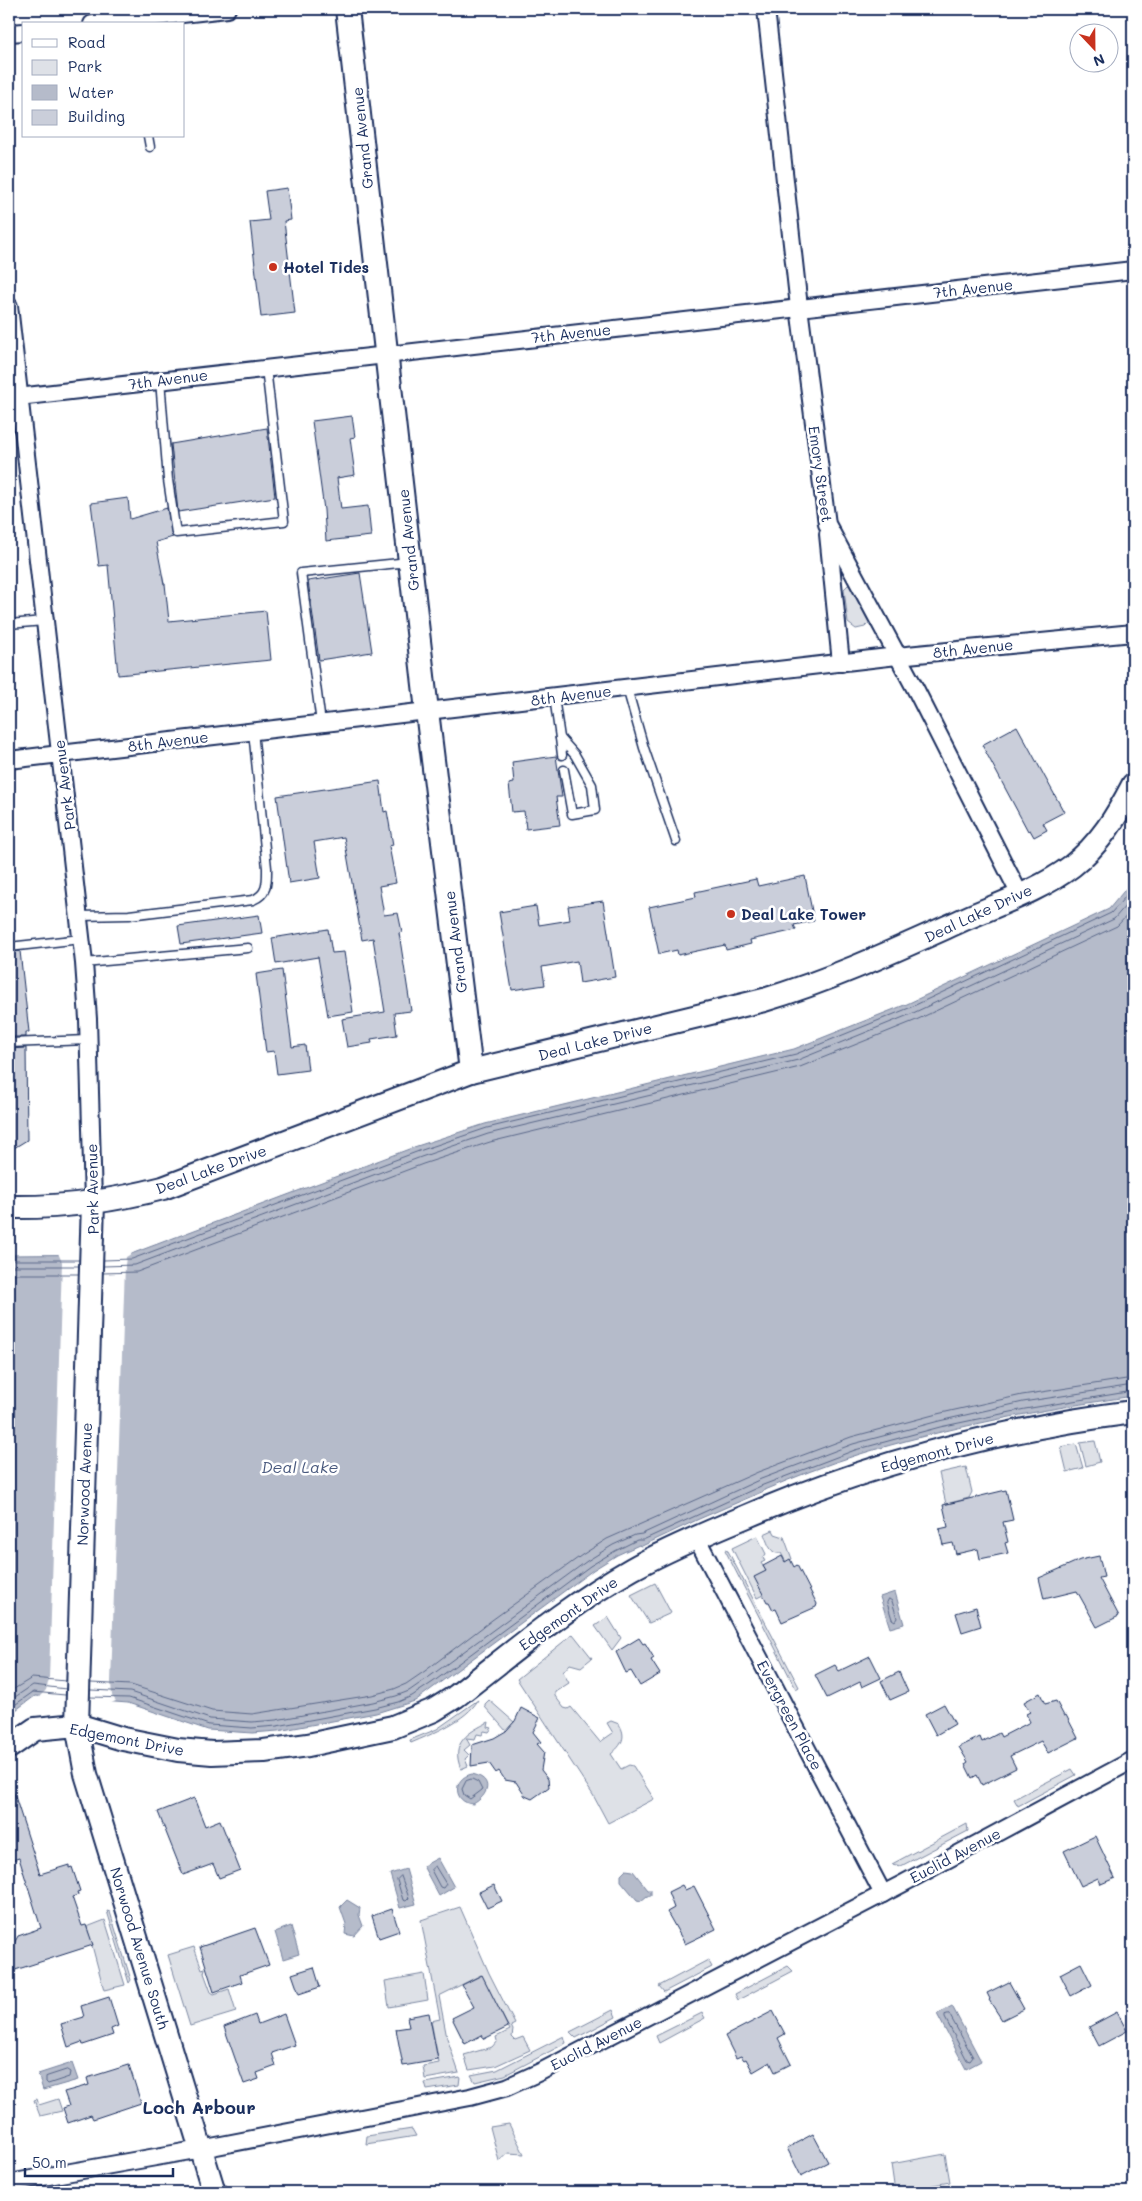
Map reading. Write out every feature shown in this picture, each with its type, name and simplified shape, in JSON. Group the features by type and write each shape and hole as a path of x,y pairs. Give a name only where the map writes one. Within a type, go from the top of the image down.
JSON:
{"street":[{"path":"116,22 134,21 162,12 227,9"},
{"name":"Grand Avenue","path":"347,9 427,711 471,1072"},
{"name":"Emory Street","path":"766,9 799,307 827,524 1020,895"},
{"path":"9,33 22,32"},
{"name":"7th Avenue","path":"14,398 1133,270"},
{"name":"Park Avenue","path":"9,306 14,398 44,621 84,963 93,1202 92,1266"},
{"path":"827,524 842,663"},
{"name":"8th Avenue","path":"9,760 897,656 1133,633"},
{"name":"Deal Lake Drive","path":"9,1207 93,1202 128,1197 163,1188 471,1072 764,1000 807,987 868,963 1020,895 1060,874 1084,855 1116,818 1133,785"},
{"name":"Norwood Avenue","path":"77,1702 92,1266"},
{"name":"Edgemont Drive","path":"9,1747 35,1729 77,1726 123,1739 178,1750 242,1754 308,1745 392,1727 434,1710 455,1698 570,1608 632,1569 696,1537 781,1501 862,1471 996,1436 1044,1426 1133,1412"},
{"name":"Evergreen Place","path":"696,1537 883,1894"},
{"name":"Norwood Avenue South","path":"77,1702 77,1726 86,1774 214,2192"},
{"name":"Euclid Avenue","path":"9,2183 202,2149 470,2097 507,2087 542,2072 883,1894 1133,1760"}],"lane":[{"path":"96,9 98,22"},
{"path":"148,138 150,147"},
{"path":"160,380 168,480 176,533 284,521 266,368"},
{"path":"321,723 301,573 411,562"},
{"path":"9,624 44,621"},
{"path":"627,688 644,748 676,841"},
{"path":"554,697 562,755"},
{"path":"79,916 129,915 253,900 261,897 266,887 268,868 253,731"},
{"path":"560,738 575,754 592,785 595,810 572,814 564,770"},
{"path":"9,947 81,939"},
{"path":"84,963 248,948"},
{"path":"9,1043 88,1040"}],"green space":[{"path":"848,585 853,586 869,615 870,622 865,627 856,629 848,623 844,589"},
{"path":"1095,1441 1100,1462 1086,1466 1080,1443"},
{"path":"1076,1444 1083,1468 1067,1472 1061,1447"},
{"path":"966,1467 972,1492 969,1498 946,1504 939,1473"},
{"path":"773,1530 775,1534 784,1537 792,1559 786,1562 781,1553 774,1552 770,1548 764,1534"},
{"path":"757,1536 766,1554 763,1558 765,1561 761,1563 766,1571 763,1595 757,1598 732,1548"},
{"path":"727,1549 799,1687 796,1689 725,1550"},
{"path":"655,1583 671,1613 649,1623 631,1595"},
{"path":"608,1617 621,1638 612,1650 595,1626"},
{"path":"573,1634 592,1658 581,1667 570,1664 563,1672 569,1683 555,1692 555,1696 564,1708 568,1709 571,1707 600,1742 613,1733 607,1723 611,1721 619,1724 623,1737 618,1747 611,1754 621,1769 629,1765 633,1766 654,1799 608,1823 593,1795 517,1679"},
{"path":"478,1700 458,1720 439,1731 411,1743 410,1740 437,1729"},
{"path":"489,1700 514,1722 506,1731 485,1707"},
{"path":"489,1722 488,1727 492,1728 489,1732 484,1731 482,1735 477,1734 475,1739 466,1738 470,1745 464,1750 469,1755 465,1759 468,1766 461,1769 458,1760 459,1745 468,1734"},
{"path":"1072,1769 1076,1775 1018,1806 1014,1799"},
{"path":"967,1824 968,1831 901,1866 892,1864"},
{"path":"460,1907 489,1973 515,2024 511,2026 513,2030 512,2037 515,2040 523,2037 530,2050 495,2066 469,2070 464,2055 492,2047 497,2041 496,2037 510,2030 481,1975 439,1996 447,2038 459,2073 425,2079 423,2066 439,2063 431,2021 440,2019 421,1920"},
{"path":"107,1911 110,1912 131,1980 129,1983"},
{"path":"105,1920 125,1985 104,1990 87,1927"},
{"path":"194,1947 202,1969 205,1968 204,1973 211,1992 214,1994 229,1989 236,2012 190,2026 168,1955"},
{"path":"708,1960 712,1967 664,1992 659,1986"},
{"path":"788,1966 793,1971 738,2000 735,1994"},
{"path":"424,1974 428,2000 389,2007 385,1981"},
{"path":"613,2010 616,2017 576,2038 570,2032"},
{"path":"702,2013 705,2018 659,2043 656,2036"},
{"path":"564,2036 566,2043 505,2075 475,2082 471,2075 497,2070"},
{"path":"460,2077 459,2085 427,2090 425,2083"},
{"path":"37,2099 39,2105 58,2099 62,2111 40,2116 34,2100"},
{"path":"509,2124 524,2154 508,2153 499,2161 490,2127"},
{"path":"412,2129 416,2136 366,2144 367,2136"},
{"path":"945,2154 950,2182 895,2192 891,2164"}],"water":[{"name":"Deal Lake","path":"1133,880 1133,1396 1029,1413 925,1436 845,1459 764,1490 642,1546 639,1545 617,1555 593,1570 415,1701 376,1713 278,1731 252,1733 208,1730 128,1703 35,1696 9,1715 9,1255 131,1254 417,1146 485,1124 794,1049 907,1004 1109,909"},
{"path":"895,1592 904,1624 890,1628 880,1597"},
{"path":"472,1774 484,1780 487,1788 482,1797 473,1804 466,1803 459,1795 458,1790 461,1780 465,1776"},
{"path":"438,1858 454,1887 439,1896 423,1866"},
{"path":"406,1869 416,1904 400,1908 390,1874"},
{"path":"626,1870 633,1871 648,1890 651,1890 651,1896 647,1896 641,1901 637,1900 621,1881 621,1875"},
{"path":"347,1900 360,1908 359,1915 363,1926 354,1936 345,1934 346,1924 340,1907"},
{"path":"291,1926 299,1954 283,1959 275,1932"},
{"path":"952,2006 981,2061 966,2069 937,2014"},
{"path":"72,2063 78,2080 43,2090 38,2074"}],"pier":[{"path":"136,1251 126,1257 125,1265 111,1682 112,1696 116,1701 105,1705 41,1701 37,1699 46,1690 49,1679 62,1262 58,1253"}],"building":[{"name":"Hotel Tides","path":"287,188 291,220 284,221 295,313 261,317 250,222 269,220 265,191"},
{"path":"352,416 355,437 350,438 355,475 337,478 341,509 368,506 371,536 326,541 324,510 312,421"},
{"path":"267,428 275,497 178,512 171,444"},
{"path":"128,498 130,519 167,508 173,537 156,542 165,584 169,621 266,611 271,660 118,675 108,565 99,566 91,503"},
{"path":"360,573 372,652 319,660 308,581"},
{"path":"1017,726 1064,812 1043,823 1047,830 1034,837 1030,830 1028,831 982,745"},
{"path":"556,756 562,797 556,797 560,825 526,829 524,811 512,812 509,784 514,783 512,762"},
{"path":"380,781 384,812 387,811 393,845 389,846 396,883 379,886 384,915 398,913 402,932 399,933 411,1011 394,1013 397,1035 371,1039 372,1043 347,1047 342,1019 385,1012 373,938 362,940 344,837 314,842 320,878 289,883 277,796"},
{"name":"Deal Lake Tower","path":"805,876 814,921 794,925 796,930 750,940 751,944 726,950 725,945 678,955 677,950 659,954 649,907 696,897 695,892 756,879 758,886"},
{"path":"603,901 615,977 580,983 577,961 542,967 545,985 512,990 499,912 536,906 539,925 570,920 568,906"},
{"path":"259,915 262,933 181,944 178,926"},
{"path":"328,929 332,953 344,952 353,1012 328,1016 318,957 276,964 272,938"},
{"path":"20,951 29,1032 26,1032 26,1037 9,1037 9,953"},
{"path":"282,970 292,1047 305,1045 308,1070 277,1074 274,1051 266,1052 256,974"},
{"path":"26,1048 27,1140 9,1151 9,1049"},
{"path":"1006,1490 1013,1520 1003,1522 1008,1542 1005,1543 1008,1553 980,1559 978,1549 956,1554 953,1543 943,1545 939,1529 948,1527 943,1505"},
{"path":"782,1556 785,1562 790,1559 794,1567 797,1565 817,1604 816,1607 782,1622 776,1609 773,1610 769,1602 767,1602 754,1577 766,1571 763,1566"},
{"path":"1099,1556 1104,1577 1099,1578 1119,1616 1097,1627 1077,1591 1044,1599 1039,1578 1080,1560"},
{"path":"976,1607 981,1626 962,1632 956,1613"},
{"path":"639,1638 643,1644 645,1643 654,1658 651,1660 660,1674 640,1686 631,1671 626,1673 616,1652"},
{"path":"870,1656 881,1678 862,1687 860,1682 827,1698 815,1675 835,1665 839,1671"},
{"path":"899,1672 908,1692 890,1700 881,1681"},
{"path":"1040,1693 1045,1704 1056,1701 1078,1738 1048,1753 1041,1741 1010,1756 1016,1768 982,1785 977,1775 972,1778 965,1764 968,1762 959,1747 980,1737 982,1742 999,1733 1001,1737 1030,1722 1026,1714 1030,1712 1024,1702"},
{"path":"944,1704 955,1724 936,1735 925,1714"},
{"path":"521,1708 540,1718 533,1732 541,1742 537,1744 544,1752 541,1770 548,1779 549,1787 532,1799 525,1796 516,1782 505,1780 499,1771 496,1773 489,1763 471,1766 472,1745 494,1738 506,1731 515,1721"},
{"path":"9,1787 12,1787 40,1874 69,1865 69,1868 72,1867 80,1891 77,1892 78,1895 72,1897 82,1926 86,1925 93,1945 9,1972 9,1947 13,1945 18,1936 41,1928 19,1858 9,1861"},
{"path":"194,1798 205,1826 220,1820 240,1870 219,1878 213,1864 183,1875 158,1812"},
{"path":"1095,1836 1115,1878 1101,1884 1098,1878 1081,1886 1064,1851"},
{"path":"494,1885 502,1901 487,1908 479,1892"},
{"path":"682,1885 685,1890 694,1886 716,1929 685,1944 667,1912 674,1908 668,1892"},
{"path":"392,1909 399,1931 379,1938 372,1916"},
{"path":"255,1928 269,1965 240,1975 242,1982 214,1992 200,1947"},
{"path":"1081,1963 1092,1985 1071,1996 1060,1974"},
{"path":"314,1967 320,1987 299,1994 292,1974"},
{"path":"482,1975 508,2027 484,2039 482,2035 465,2044 452,2018 474,2007 462,1985"},
{"path":"1009,1982 1024,2009 1002,2020 989,2000 987,1993"},
{"path":"109,1997 118,2026 111,2029 113,2035 83,2045 82,2042 68,2047 61,2024 84,2017 81,2006"},
{"path":"773,2011 785,2034 778,2038 791,2064 775,2072 770,2062 753,2072 746,2059 744,2060 741,2056 736,2058 725,2036"},
{"path":"1117,2012 1127,2031 1099,2046 1089,2027"},
{"path":"429,2013 438,2060 403,2066 396,2029 409,2027 407,2017"},
{"path":"284,2014 295,2045 272,2053 276,2066 257,2073 259,2079 244,2084 224,2027 255,2015 258,2024"},
{"path":"129,2065 141,2103 93,2119 91,2115 68,2123 63,2108 69,2106 64,2092 89,2085 87,2078"},
{"path":"813,2134 828,2162 801,2176 787,2148"}],"place":[{"name":"Hotel Tides","path":"273,267"},
{"name":"Deal Lake Tower","path":"731,914"}],"district":[{"name":"Loch Arbour","path":"199,2107"}]}
